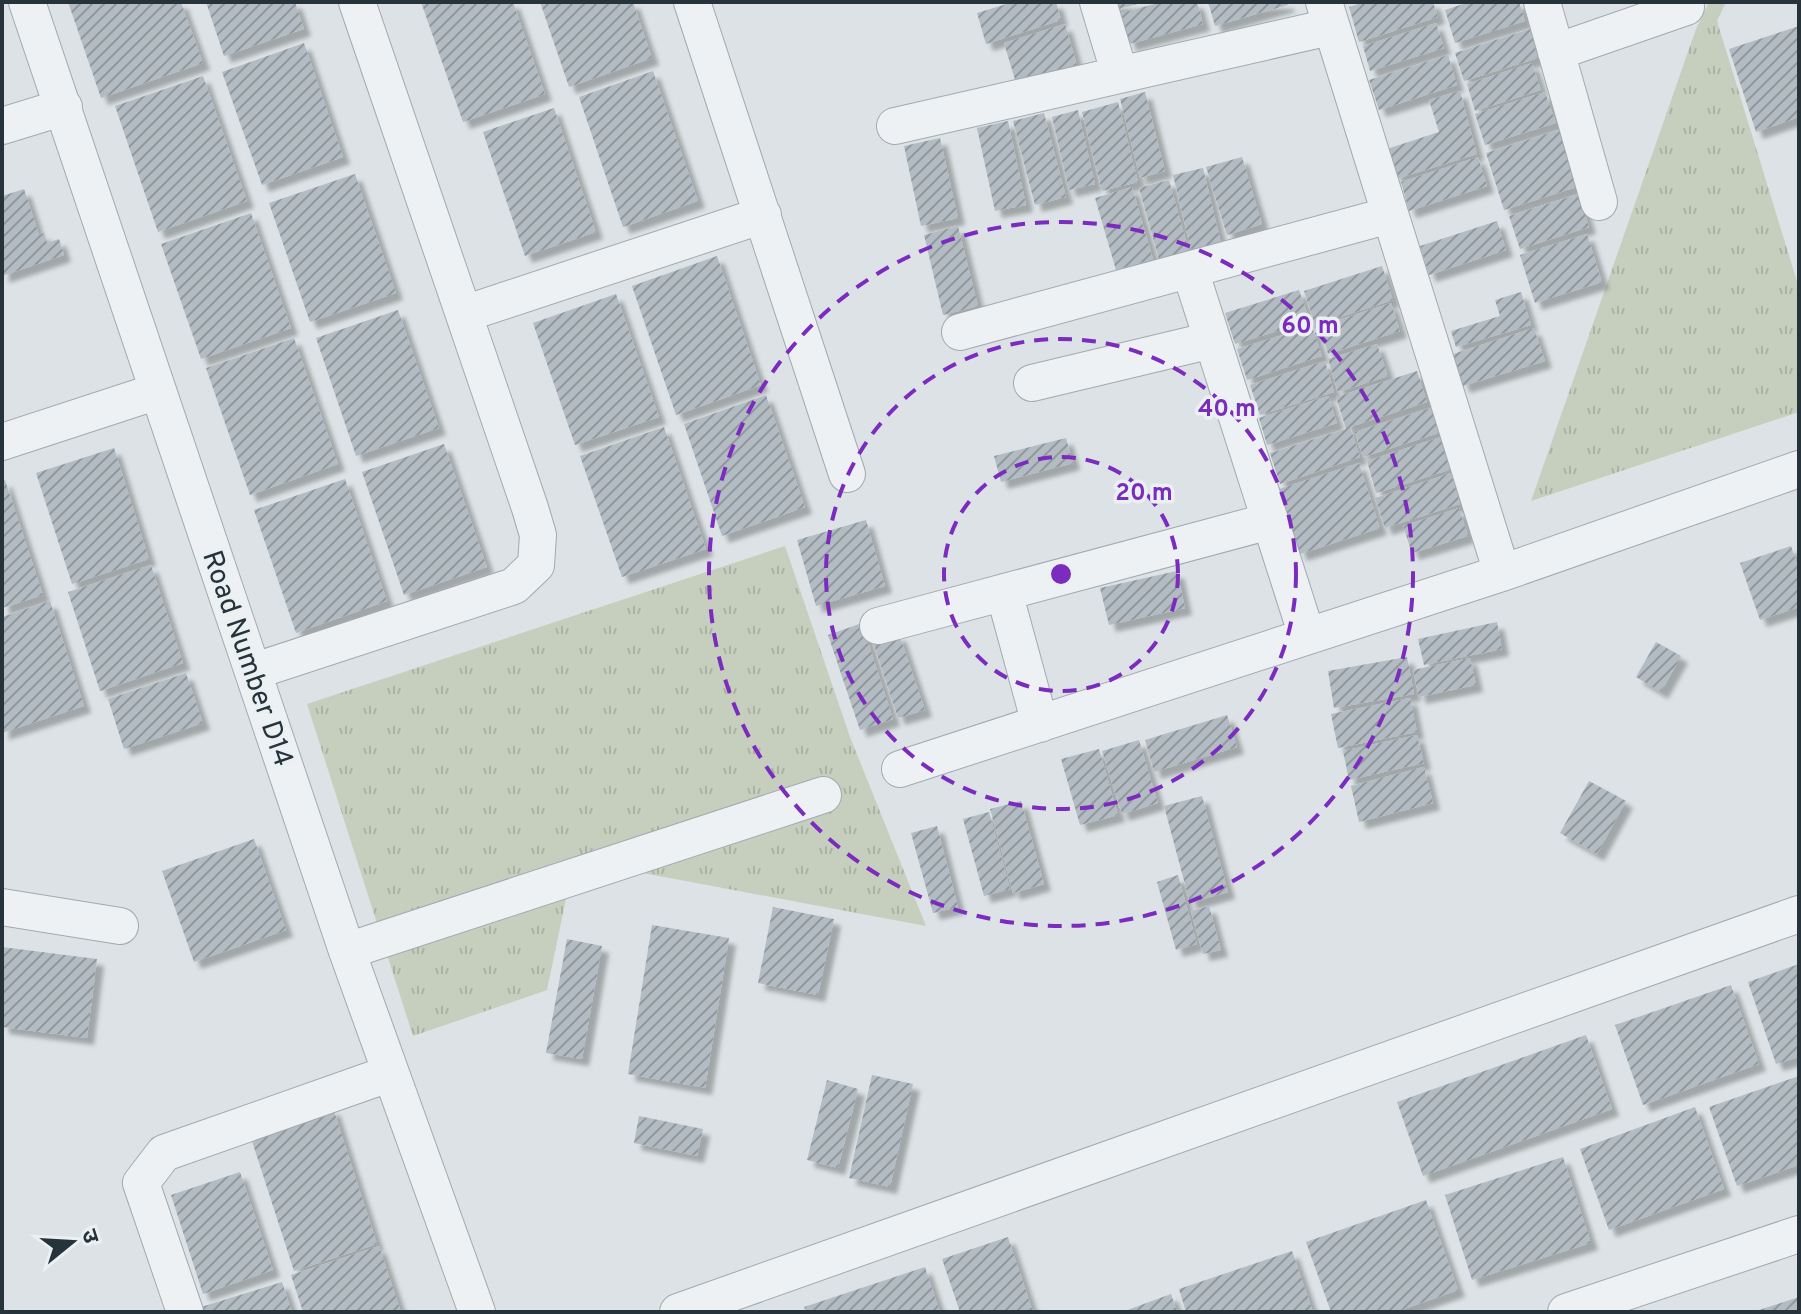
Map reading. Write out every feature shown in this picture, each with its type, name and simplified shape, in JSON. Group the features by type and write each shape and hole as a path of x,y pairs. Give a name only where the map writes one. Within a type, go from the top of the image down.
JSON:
{"street":[{"name":"Road Number D14","path":"27,2 347,951 477,1312"},
{"path":"255,671 514,586 536,565 538,535 357,2"},
{"path":"692,2 847,474"},
{"path":"1098,2 1120,75"},
{"path":"1542,2 1599,202"},
{"path":"1556,52 1686,7"},
{"path":"895,126 1120,75 1327,14 1502,573"},
{"path":"2,126 64,107"},
{"path":"464,314 763,215"},
{"path":"960,332 1390,215"},
{"path":"1190,270 1307,636"},
{"path":"1032,383 1212,340"},
{"path":"2,442 158,391"},
{"path":"900,769 1502,573 1799,469"},
{"path":"878,626 1270,521"},
{"path":"1004,592 1040,724"},
{"path":"347,951 823,795"},
{"path":"2,907 120,926"},
{"path":"678,1312 1799,914"},
{"path":"185,1312 141,1183 164,1153 391,1073"},
{"path":"1566,1312 1799,1234"}],"green space":[{"path":"1709,2 1726,2 1717,21 1799,288 1799,412 1531,501 1696,29"},
{"path":"785,546 850,737 926,926 574,860 547,990 413,1036 307,704"}],"building":[{"path":"68,2 181,2 203,63 101,98"},
{"path":"206,2 295,2 304,29 224,56"},
{"path":"421,2 513,2 545,94 463,122"},
{"path":"540,2 633,2 652,58 569,87"},
{"path":"1013,2 1056,2 1061,20 986,44 977,13"},
{"path":"1110,2 1141,2 1141,3 1112,11"},
{"path":"1162,2 1197,2 1203,24 1129,44 1121,13"},
{"path":"1208,2 1287,2 1288,5 1215,26"},
{"path":"1364,2 1433,2 1438,17 1359,42 1349,7"},
{"path":"1469,2 1519,2 1525,21 1455,43 1445,10"},
{"path":"1436,23 1444,48 1370,71 1363,46"},
{"path":"1065,24 1077,65 1016,83 1004,43"},
{"path":"1799,26 1799,117 1756,132 1729,49"},
{"path":"1530,29 1538,58 1464,81 1455,53"},
{"path":"304,43 343,157 262,185 222,72"},
{"path":"1448,55 1457,85 1379,110 1369,80"},
{"path":"1532,63 1541,90 1475,111 1467,84"},
{"path":"653,71 698,201 623,227 579,97"},
{"path":"203,76 247,201 158,232 115,106"},
{"path":"1460,91 1477,154 1396,179 1387,149 1439,132 1429,100"},
{"path":"1145,92 1165,171 1140,178 1120,99"},
{"path":"1545,92 1556,123 1485,145 1475,114"},
{"path":"1118,102 1138,182 1102,191 1082,112"},
{"path":"554,108 596,232 525,256 483,132"},
{"path":"1078,110 1095,184 1069,190 1052,117"},
{"path":"1044,113 1066,197 1035,205 1013,121"},
{"path":"1008,121 1026,205 995,211 977,128"},
{"path":"1562,129 1580,186 1504,210 1486,153"},
{"path":"940,138 958,218 921,226 904,146"},
{"path":"1242,157 1262,224 1227,235 1206,167"},
{"path":"1478,157 1487,186 1409,211 1401,182"},
{"path":"1203,168 1221,243 1191,250 1173,175"},
{"path":"355,174 396,293 310,322 269,203"},
{"path":"1169,180 1190,255 1160,263 1139,188"},
{"path":"1132,187 1153,259 1116,270 1095,198"},
{"path":"24,189 39,235 44,233 47,243 59,239 64,255 2,276 2,196"},
{"path":"1579,194 1589,227 1520,249 1509,216"},
{"path":"251,213 291,328 201,359 161,244"},
{"path":"1497,221 1506,250 1429,275 1420,246"},
{"path":"958,226 978,306 943,315 924,235"},
{"path":"1587,234 1602,282 1535,303 1520,255"},
{"path":"717,256 761,385 676,415 632,286"},
{"path":"1382,266 1393,300 1315,325 1304,291"},
{"path":"1299,290 1310,321 1235,344 1225,313"},
{"path":"1521,292 1531,325 1456,347 1451,331 1500,316 1495,300"},
{"path":"616,294 659,417 575,445 533,323"},
{"path":"1391,303 1400,331 1328,354 1320,326"},
{"path":"398,310 439,428 356,456 316,338"},
{"path":"1312,326 1322,356 1247,380 1237,349"},
{"path":"1534,328 1545,361 1463,386 1453,354"},
{"path":"294,338 338,464 250,495 206,368"},
{"path":"1377,344 1388,376 1338,392 1328,359"},
{"path":"1325,361 1334,392 1260,415 1250,385"},
{"path":"1417,371 1427,402 1350,427 1360,457 1280,484 1270,453 1346,429 1336,397"},
{"path":"766,395 805,507 722,536 684,424"},
{"path":"1328,396 1337,423 1267,445 1259,418"},
{"path":"1437,406 1445,431 1363,457 1355,432"},
{"path":"664,427 706,549 622,577 580,456"},
{"path":"1441,437 1452,469 1376,493 1367,461"},
{"path":"1066,438 1073,463 1001,482 994,456"},
{"path":"444,444 487,567 404,595 362,472"},
{"path":"114,448 149,559 72,584 36,473"},
{"path":"1359,463 1380,528 1300,554 1279,489"},
{"path":"1451,473 1460,504 1385,528 1375,498"},
{"path":"345,479 387,601 296,633 254,510"},
{"path":"5,480 43,595 2,608 2,481"},
{"path":"1459,508 1468,536 1412,553 1403,526"},
{"path":"866,520 885,586 816,606 797,540"},
{"path":"1791,546 1799,570 1799,607 1760,620 1740,563"},
{"path":"151,565 183,663 100,691 68,592"},
{"path":"1177,571 1185,608 1109,625 1100,588"},
{"path":"50,601 84,706 2,733 2,617"},
{"path":"1497,622 1502,649 1424,665 1418,639"},
{"path":"862,623 893,719 860,730 828,635"},
{"path":"899,634 925,710 898,718 873,642"},
{"path":"1656,642 1681,656 1661,692 1636,677"},
{"path":"1407,657 1414,694 1334,708 1328,671"},
{"path":"1470,658 1476,685 1419,697 1413,670"},
{"path":"186,673 203,723 124,749 108,699"},
{"path":"1410,698 1417,732 1338,748 1331,714"},
{"path":"1227,715 1237,747 1154,772 1145,740"},
{"path":"1417,735 1424,763 1349,780 1343,751"},
{"path":"1139,740 1158,803 1122,814 1102,751"},
{"path":"1099,749 1118,815 1080,825 1061,759"},
{"path":"1424,767 1433,803 1359,822 1351,786"},
{"path":"1589,781 1626,801 1597,854 1560,833"},
{"path":"1202,796 1228,892 1190,903 1164,806"},
{"path":"1021,801 1044,884 1013,893 990,809"},
{"path":"989,812 1010,889 984,896 963,819"},
{"path":"937,826 958,907 933,913 911,833"},
{"path":"254,839 286,930 194,962 162,871"},
{"path":"1178,875 1197,944 1176,950 1157,882"},
{"path":"1209,906 1221,950 1203,954 1191,911"},
{"path":"773,907 834,919 818,995 758,983"},
{"path":"652,925 729,938 705,1088 628,1074"},
{"path":"567,939 602,946 582,1059 546,1053"},
{"path":"2,947 97,959 87,1038 2,1027"},
{"path":"1799,964 1799,1057 1776,1064 1748,982"},
{"path":"1731,985 1759,1064 1643,1105 1615,1025"},
{"path":"1586,1035 1612,1109 1423,1176 1397,1102"},
{"path":"872,1075 913,1084 890,1187 849,1178"},
{"path":"1799,1076 1799,1165 1737,1186 1709,1107"},
{"path":"827,1080 858,1089 838,1168 807,1160"},
{"path":"1695,1107 1724,1189 1609,1230 1580,1149"},
{"path":"333,1108 377,1244 294,1271 250,1135"},
{"path":"639,1116 703,1129 697,1156 634,1143"},
{"path":"1563,1157 1591,1243 1472,1280 1445,1195"},
{"path":"240,1172 273,1270 203,1294 171,1195"},
{"path":"1426,1200 1458,1290 1396,1312 1331,1312 1306,1242"},
{"path":"1008,1237 1033,1312 960,1312 942,1259"},
{"path":"379,1246 401,1312 303,1312 291,1275"},
{"path":"1292,1251 1313,1312 1186,1312 1179,1289"},
{"path":"925,1267 940,1312 806,1312 804,1307"},
{"path":"282,1282 292,1312 199,1312 198,1308"},
{"path":"1171,1294 1177,1312 1122,1312"},
{"path":"1799,1297 1799,1312 1756,1311"}]}
